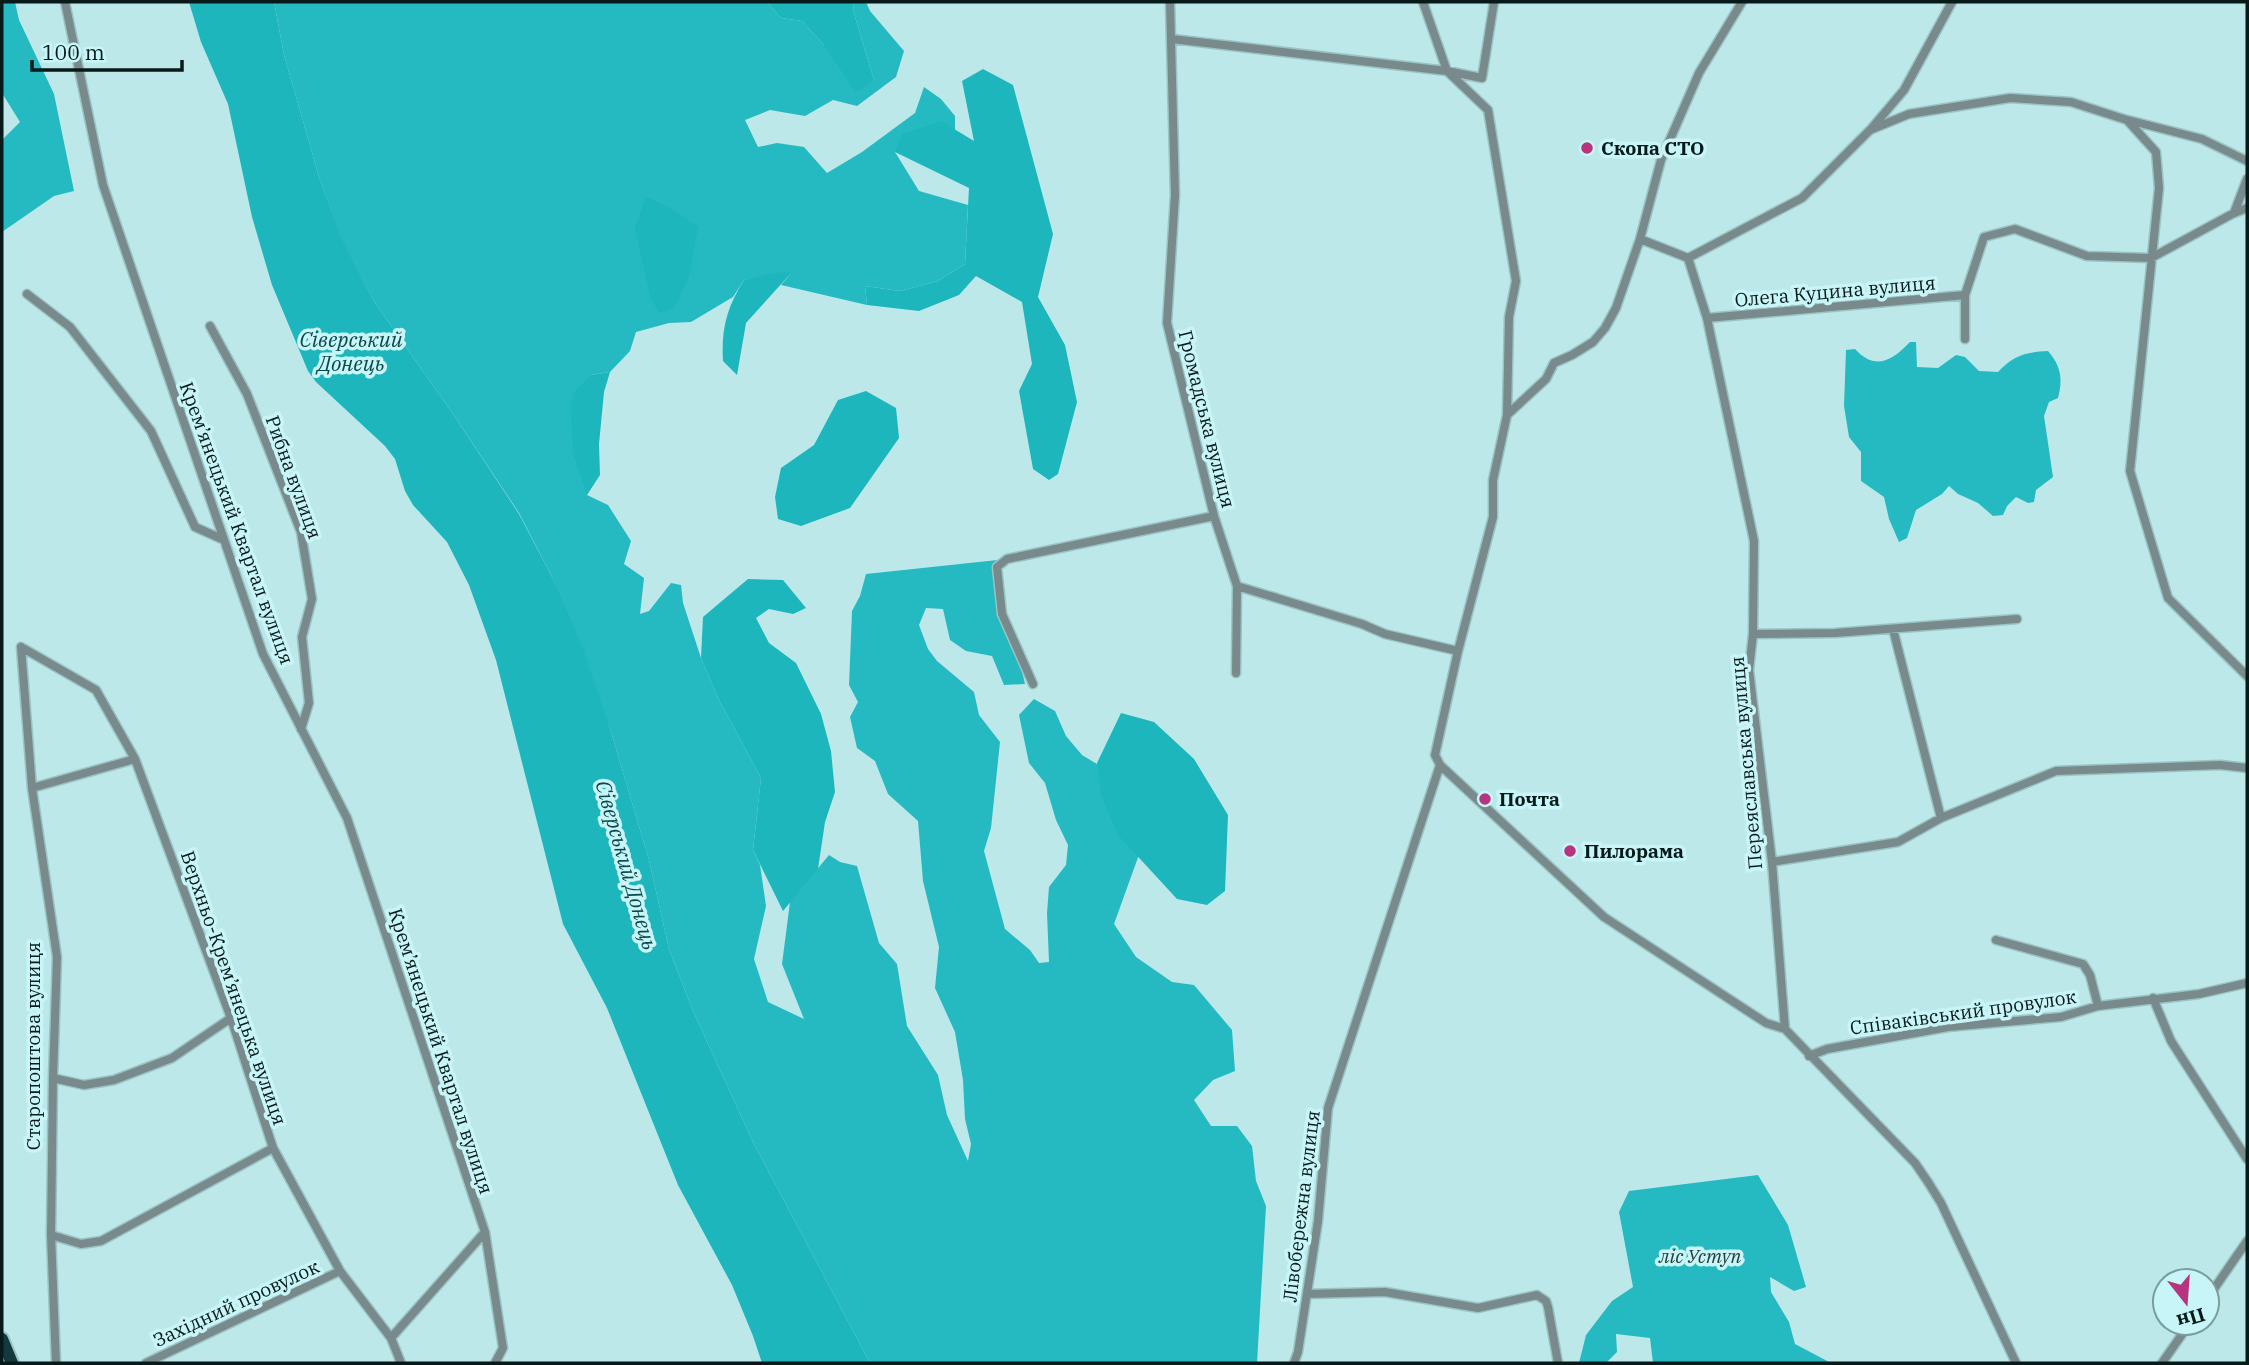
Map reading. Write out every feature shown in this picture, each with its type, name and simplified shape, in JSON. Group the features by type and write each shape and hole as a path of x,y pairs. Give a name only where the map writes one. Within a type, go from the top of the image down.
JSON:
{"highway":[{"path":"2,1339 12,1363"}],"street":[{"name":"Крем’янецький Квартал вулиця","path":"65,2 103,185 224,540 263,654 347,818 485,1232 503,1348 495,1363"},
{"name":"Громадська вулиця","path":"1170,2 1175,195 1167,323 1214,516 1237,586 1236,673"},
{"path":"1423,2 1447,71"},
{"path":"1172,39 1447,71 1482,78 1494,2"},
{"path":"1507,415 1546,379 1554,363 1593,342 1605,328 1616,308 1640,239 1661,160 1699,73 1742,2"},
{"path":"1640,239 1688,258 1802,198 1870,130 1904,90 1952,2"},
{"name":"Лівобережна вулиця","path":"1294,1363 1298,1352 1318,1221 1328,1108 1440,765 1435,755 1458,651 1493,517 1493,480 1507,415 1508,317 1516,281 1488,110 1447,71"},
{"path":"1870,130 1909,114 2010,98 2071,102 2127,120 2202,139 2247,161"},
{"path":"2127,120 2156,152 2159,188 2130,471 2168,598 2247,676"},
{"path":"2234,213 2247,179"},
{"path":"2151,258 2247,208"},
{"name":"Олега Куцина вулиця","path":"1965,339 1965,295 1984,237 2015,229 2087,256 2151,258"},
{"name":"Переяславська вулиця","path":"1688,258 1707,318 1754,541 1753,634 1749,670 1772,862 1784,1029"},
{"path":"27,294 70,327 151,431 195,527 224,540"},
{"name":"Олега Куцина вулиця","path":"1707,318 1965,295"},
{"name":"Рибна вулиця","path":"210,326 247,394 301,532 312,599 302,637 309,703 301,729"},
{"path":"1033,684 1002,614 997,568 1007,559 1214,516"},
{"path":"1237,586 1362,624 1385,634 1458,651"},
{"path":"1753,634 1835,633 2017,619"},
{"path":"1893,629 1941,818"},
{"name":"Верхньо-Крем’янецька вулиця","path":"21,647 96,690 135,759 231,1018 273,1148 340,1271 391,1339 401,1363"},
{"name":"Старопоштова вулиця","path":"21,647 32,788 57,957 52,1078 51,1235 55,1363"},
{"path":"32,788 135,759"},
{"path":"1440,765 1604,917 1766,1023 1784,1029 1915,1163 1941,1203 2016,1363"},
{"path":"1772,862 1898,842 1941,818 2056,771 2220,765 2247,768"},
{"path":"1996,940 2083,964 2090,975 2098,1006"},
{"name":"Співаківський провулок","path":"1809,1056 1827,1049 1948,1027 2061,1017 2098,1006 2152,998 2199,995 2247,983"},
{"path":"2152,998 2171,1041 2247,1159"},
{"path":"52,1078 84,1085 114,1080 172,1058 231,1018"},
{"path":"51,1235 81,1244 101,1241 273,1148"},
{"path":"391,1339 485,1232"},
{"path":"2221,1279 2247,1241"},
{"name":"Західний провулок","path":"146,1363 340,1271"},
{"path":"1307,1294 1385,1292 1478,1308 1537,1295 1546,1301 1548,1307 1558,1363"},
{"path":"2162,1363 2180,1337"}],"green space":[{"path":"2,2 15,2 19,20 54,94 74,191 54,196 2,232 2,140 20,122 2,93"},
{"path":"274,2 767,2 781,18 802,21 823,44 874,80 853,10 854,2 866,2 870,11 904,51 896,77 857,106 833,100 805,116 770,110 745,120 758,147 777,143 804,147 827,173 862,152 915,113 924,87 941,99 955,116 955,130 941,122 895,152 919,191 968,205 965,264 938,281 900,291 865,286 867,305 781,285 791,273 744,280 733,297 691,322 669,323 636,332 630,351 610,372 591,375 587,495 608,505 631,541 624,564 644,578 640,614 649,611 671,583 681,585 683,603 701,658 718,698 761,778 753,850 760,865 766,906 754,959 768,1002 804,1019 782,964 790,902 829,855 840,862 857,866 879,943 897,964 907,1026 938,1075 947,1115 968,1161 971,1144 965,1119 963,1080 955,1032 935,988 939,947 923,881 918,821 888,794 875,761 857,748 850,717 858,702 849,685 852,611 860,596 866,574 1007,559 997,568 1002,614 1016,645 1025,684 1004,685 992,656 966,651 950,640 943,609 926,608 919,625 928,649 937,661 974,692 979,715 1000,742 991,828 984,851 1005,929 1030,950 1039,963 1049,962 1049,887 1066,865 1068,845 1056,820 1045,783 1029,763 1019,715 1034,699 1055,711 1066,736 1082,755 1122,779 1145,838 1114,924 1136,957 1172,982 1194,985 1232,1030 1235,1071 1213,1080 1194,1100 1211,1126 1237,1126 1252,1146 1256,1181 1266,1206 1257,1363 870,1363 753,1142 693,1011 669,949 649,860 612,735 552,577 519,513 375,303 343,242 319,177 284,55"},
{"path":"1910,342 1916,342 1917,367 1938,368 1956,355 1965,357 1979,371 1998,372 2015,358 2048,351 2060,373 2058,398 2049,402 2044,416 2053,477 2036,490 2034,502 2028,503 2016,497 2003,515 1993,516 1978,503 1958,494 1949,486 1942,494 1916,510 1907,538 1899,542 1889,519 1884,497 1861,481 1861,452 1849,437 1844,406 1846,350 1855,349 1870,360 1883,361 1897,354"},
{"name":"ліс Уступ","path":"1758,1175 1788,1225 1806,1287 1794,1291 1770,1277 1771,1292 1789,1322 1795,1344 1831,1363 1653,1363 1650,1338 1616,1334 1617,1352 1606,1363 1579,1363 1586,1335 1612,1301 1633,1287 1619,1212 1629,1191"}],"water":[{"name":"Сіверський Донець","path":"189,2 274,2 284,55 319,177 343,241 375,303 519,514 552,577 581,643 612,735 649,860 669,949 693,1011 753,1142 870,1363 762,1363 732,1285 678,1185 607,1008 563,924 496,660 469,585 447,542 413,505 405,491 395,459 308,371 272,285 252,217 228,104 201,42"},
{"path":"767,2 854,2 853,10 874,80 856,92 823,44 802,21 781,18"},
{"path":"983,69 1013,85 1053,234 1038,297 1065,345 1077,402 1058,474 1049,480 1033,469 1019,391 1032,364 1022,302 976,276 959,295 919,311 867,305 865,286 900,291 938,281 965,264 969,188 895,152 902,134 941,121 974,141 962,81"},
{"path":"646,197 667,206 698,227 689,277 674,308 659,313 650,296 635,228"},
{"path":"792,272 746,323 737,375 723,361 723,349 726,319 738,290 744,280"},
{"path":"610,372 604,392 599,444 600,475 587,495 573,453 571,405 574,392 591,375"},
{"path":"866,391 896,408 899,438 850,508 801,526 778,519 775,497 781,468 814,445 838,400"},
{"path":"748,579 783,580 806,608 793,614 769,609 756,618 769,643 796,663 821,714 831,751 835,792 825,822 818,869 783,911 753,850 761,778 718,698 701,658 703,617"},
{"path":"1121,713 1154,722 1194,759 1228,815 1225,891 1207,905 1177,899 1118,835 1101,795 1097,763"}],"place":[{"name":"Скопа СТО","path":"1587,148"},
{"name":"Почта","path":"1485,799"},
{"name":"Пилорама","path":"1570,851"}]}
